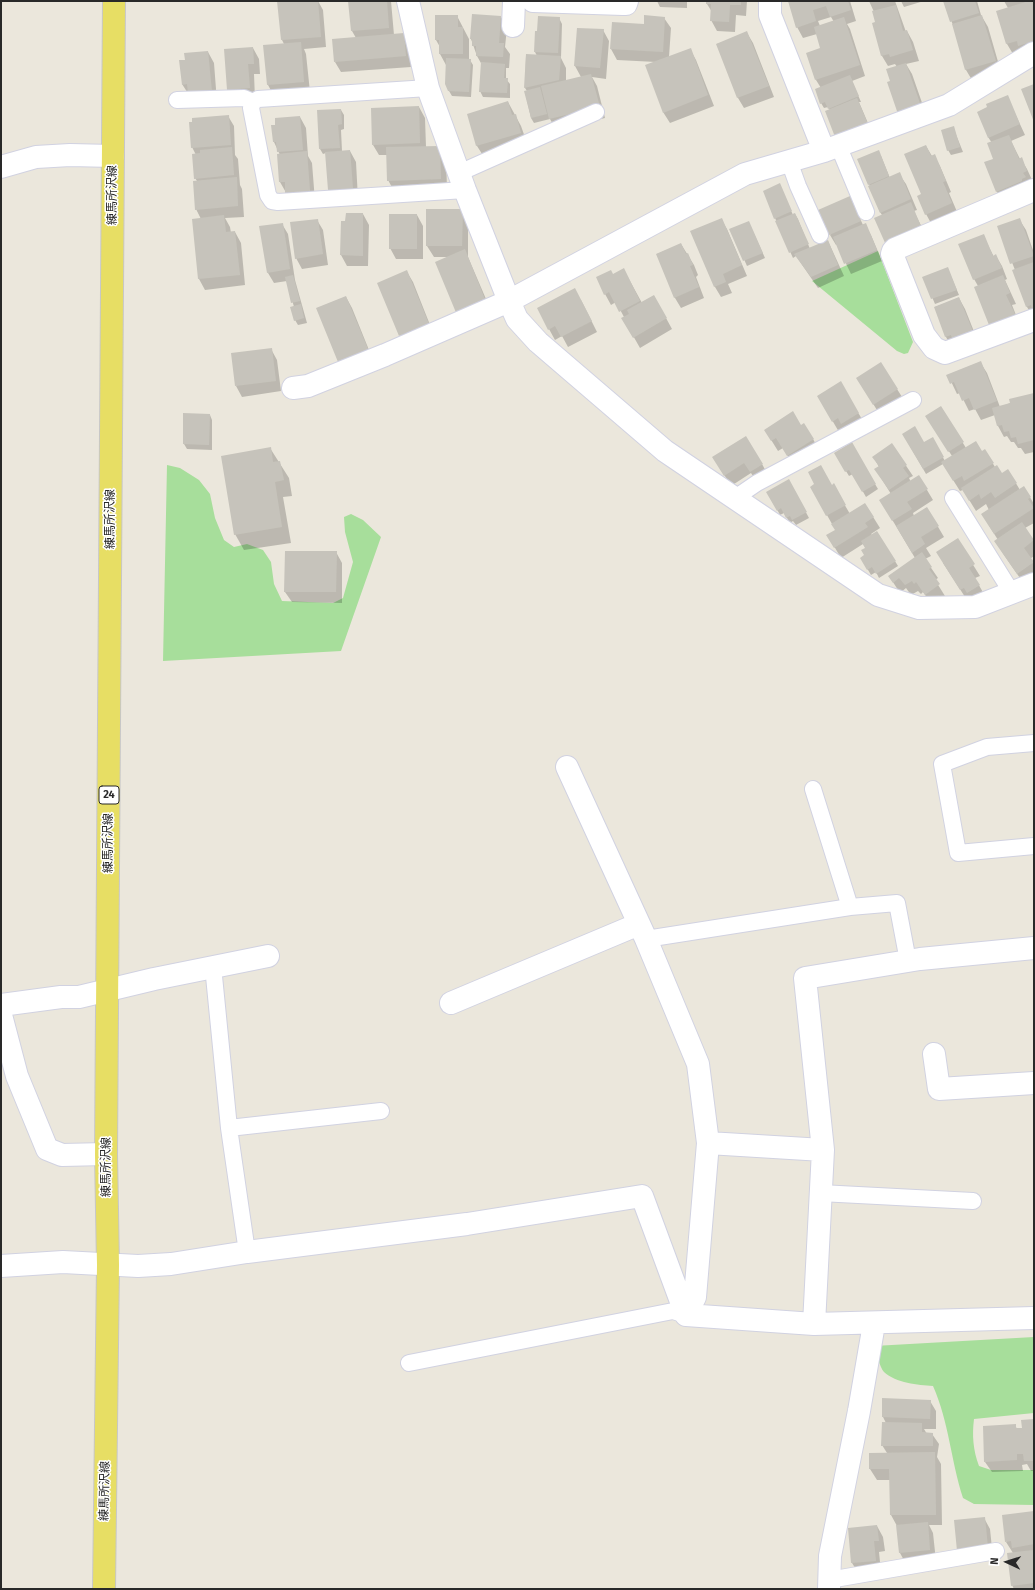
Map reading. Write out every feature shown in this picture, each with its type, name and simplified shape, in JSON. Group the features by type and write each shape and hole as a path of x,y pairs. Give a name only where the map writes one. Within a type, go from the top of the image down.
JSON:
{"main road":[{"name":"練馬所沢線","path":"104,1589 108,1265 106,1154 114,1"}],"street":[{"path":"408,1 428,88 462,182 517,319 538,342 666,451 878,595 919,608 975,607 1034,584"},
{"path":"513,26 514,1"},
{"path":"533,1 623,4 626,4 627,1"},
{"path":"770,1 770,15 831,148"},
{"path":"293,388 308,386 509,301 745,174 831,148 949,105 1034,53"},
{"path":"1,167 36,157 70,155 113,156"},
{"path":"1034,190 894,249 892,254 924,336 934,348 945,353 1034,320"},
{"path":"567,767 643,932 698,1064 708,1142 695,1297 686,1315"},
{"path":"451,1003 643,932"},
{"path":"814,1324 822,1150 805,978 908,961 1034,948"},
{"path":"1,1005 61,997 79,997 108,989 213,966 268,956"},
{"path":"1,1016 16,1076 47,1149 62,1155 106,1154"},
{"path":"934,1054 938,1089 1034,1082"},
{"path":"708,1142 822,1150"},
{"path":"1,1266 63,1262 138,1266 171,1264 247,1252 467,1224 642,1196 686,1315"},
{"path":"686,1315 814,1324 874,1324 1034,1318"},
{"path":"829,1584 830,1556 874,1324"}],"lane":[{"path":"428,88 258,99 253,102 251,108 268,195 272,201 278,202 462,182 596,112"},
{"path":"177,100 244,98 253,102"},
{"path":"831,148 866,212"},
{"path":"789,161 798,186 820,235"},
{"path":"735,498 757,483 913,400"},
{"path":"953,498 1012,593"},
{"path":"1034,743 987,747 942,764 958,853 1034,846"},
{"path":"813,789 850,907"},
{"path":"643,932 850,907 897,903 908,961"},
{"path":"213,966 229,1128 247,1252"},
{"path":"229,1128 381,1111"},
{"path":"820,1193 973,1201"},
{"path":"409,1363 673,1312 686,1315"},
{"path":"829,1584 996,1551"}],"green space":[{"path":"878,251 913,342 908,353 904,354 897,351 812,281"},
{"path":"167,465 180,468 199,480 210,494 215,518 224,540 234,547 247,544 263,550 271,562 274,584 282,601 333,603 343,598 353,562 345,532 344,517 351,514 363,520 381,537 341,651 163,661"},
{"path":"1034,1337 1034,1413 974,1419 973,1431 974,1448 979,1466 991,1470 1034,1470 1034,1505 974,1504 963,1498 943,1413 933,1386 907,1383 889,1376 881,1367 874,1346"}],"building":[{"path":"277,1 318,1 321,37 281,40"},
{"path":"348,1 387,1 389,28 351,31"},
{"path":"706,1 741,1 741,5 730,5 729,22 710,21 711,4 706,4"},
{"path":"788,1 848,1 851,10 830,17 826,6 813,10 816,21 796,28"},
{"path":"943,1 975,1 979,13 950,22"},
{"path":"1029,1 1034,1 1034,41 1018,46 1017,41 1006,44 996,11"},
{"path":"896,5 903,31 907,30 913,50 890,57 889,54 881,56 872,23 875,22 872,11"},
{"path":"472,14 501,16 499,43 504,43 503,57 476,56 476,46 472,46 472,39 470,39"},
{"path":"435,15 458,15 458,27 463,27 463,54 439,54 439,40 435,40"},
{"path":"644,15 665,17 663,52 610,49 612,22 644,24"},
{"path":"982,15 996,61 965,70 952,24"},
{"path":"538,16 560,17 558,53 534,52 535,31 537,31"},
{"path":"844,17 860,65 815,80 806,53 820,48 814,27"},
{"path":"577,28 604,29 600,68 574,66"},
{"path":"747,31 769,86 737,98 716,44"},
{"path":"404,33 406,56 334,62 332,39"},
{"path":"301,42 304,82 267,85 263,45"},
{"path":"253,47 254,64 248,64 250,88 227,90 224,49"},
{"path":"691,48 708,95 663,113 645,65"},
{"path":"208,51 212,92 188,93 187,84 182,85 179,60 185,60 184,53"},
{"path":"526,54 561,56 559,80 524,88"},
{"path":"446,58 471,59 469,92 448,91 445,84"},
{"path":"481,62 505,64 504,78 508,78 507,93 479,92"},
{"path":"906,63 922,109 899,117 887,82 890,81 886,69"},
{"path":"591,74 600,107 549,119 541,86"},
{"path":"850,75 859,96 828,109 825,102 820,104 815,89"},
{"path":"1034,84 1034,122 1021,89"},
{"path":"540,87 547,114 531,118 524,91"},
{"path":"1008,95 1020,124 988,138 977,112 987,107 986,104"},
{"path":"857,98 868,124 835,137 825,111"},
{"path":"508,101 512,115 516,114 521,133 476,146 467,114"},
{"path":"419,106 420,143 372,145 371,108"},
{"path":"341,109 342,124 338,125 340,148 319,149 317,110"},
{"path":"229,115 231,145 191,148 189,122 192,122 192,118"},
{"path":"300,116 303,150 277,152 276,142 273,142 271,125 275,125 275,118"},
{"path":"954,126 960,147 947,151 941,130"},
{"path":"1009,135 1019,159 1022,157 1027,171 1023,173 1026,177 1022,179 1022,181 996,192 984,162 993,159 987,143"},
{"path":"926,145 931,156 935,154 946,181 943,182 952,203 925,215 917,196 921,194 904,154"},
{"path":"440,146 441,179 387,181 386,147"},
{"path":"232,147 234,175 194,179 192,154 200,153 200,150"},
{"path":"350,150 353,188 328,190 325,152"},
{"path":"879,150 889,176 868,185 857,159"},
{"path":"307,151 310,191 285,193 285,182 279,182 277,154"},
{"path":"900,172 911,199 880,213 868,186"},
{"path":"237,177 238,206 195,210 193,181"},
{"path":"780,183 792,211 774,219 763,191"},
{"path":"850,196 861,221 829,235 818,210"},
{"path":"911,202 922,229 886,245 874,218"},
{"path":"426,209 463,209 462,246 426,246"},
{"path":"346,213 363,213 363,256 340,255 341,221 345,221"},
{"path":"795,213 809,244 789,253 775,221"},
{"path":"389,214 417,214 417,249 389,249"},
{"path":"224,215 226,232 235,231 240,275 198,279 192,219"},
{"path":"722,218 742,265 723,274 726,282 714,287 690,231"},
{"path":"1020,218 1034,256 1010,264 997,226"},
{"path":"318,219 323,254 295,259 290,222"},
{"path":"749,221 763,253 743,261 729,229"},
{"path":"283,223 290,269 267,273 259,226"},
{"path":"866,223 877,250 844,264 833,237"},
{"path":"984,234 993,256 996,254 1002,268 973,280 958,244"},
{"path":"828,240 838,265 811,277 794,254"},
{"path":"681,243 686,254 688,253 693,265 690,266 699,287 674,298 656,254"},
{"path":"465,249 486,302 457,315 435,262"},
{"path":"1034,262 1034,308 1032,309 1031,305 1026,307 1012,270"},
{"path":"948,267 957,290 931,299 922,277"},
{"path":"624,268 640,301 619,312 609,292 604,295 596,277 611,270 613,274"},
{"path":"407,270 429,324 399,336 377,283"},
{"path":"293,275 300,301 291,303 285,277"},
{"path":"1003,275 1010,293 1006,295 1015,314 989,325 974,287"},
{"path":"575,288 592,321 561,337 555,326 548,330 537,308"},
{"path":"654,295 667,318 633,338 621,318 629,314 627,310"},
{"path":"346,296 368,349 338,362 316,308"},
{"path":"959,297 974,334 953,341 951,335 945,337 934,307"},
{"path":"301,304 304,318 294,321 290,307"},
{"path":"272,348 276,381 235,386 231,353"},
{"path":"981,361 997,401 974,410 969,398 962,401 954,382 950,384 946,375"},
{"path":"881,362 898,389 873,405 856,378"},
{"path":"841,381 859,413 841,424 838,418 832,422 817,396"},
{"path":"1034,393 1034,440 1018,444 1016,437 1011,438 1009,431 1004,432 1002,425 997,426 992,408 1010,403 1009,399"},
{"path":"941,406 964,442 948,452 925,416"},
{"path":"793,411 801,425 804,423 814,439 787,456 776,438 771,441 764,430"},
{"path":"183,413 210,414 209,445 183,444"},
{"path":"915,426 924,442 933,437 944,457 923,469 902,434"},
{"path":"746,436 763,464 750,472 744,463 724,476 712,457"},
{"path":"976,441 982,451 985,449 994,463 964,481 962,476 953,481 941,462"},
{"path":"852,442 876,484 862,492 849,470 845,472 834,453"},
{"path":"892,443 907,465 903,468 909,476 889,490 874,469 879,466 872,457"},
{"path":"271,447 273,462 280,461 284,480 275,482 282,527 234,535 221,456"},
{"path":"821,465 832,485 834,483 846,505 826,516 810,487 814,484 808,472"},
{"path":"997,465 1002,473 1008,469 1017,483 995,498 991,492 981,499 979,494 969,501 961,488"},
{"path":"919,475 928,489 907,502 912,509 892,521 879,500"},
{"path":"789,479 807,512 792,520 790,516 786,518 781,508 777,511 766,492"},
{"path":"1024,486 1031,497 1028,499 1034,508 994,534 981,514"},
{"path":"865,503 874,517 865,523 868,527 834,548 826,535 835,530 831,524"},
{"path":"927,507 939,526 921,537 925,544 912,553 896,526"},
{"path":"1022,522 1034,540 1024,548 1034,562 1017,574 994,541"},
{"path":"877,531 896,561 876,574 872,567 867,570 860,558 864,555 861,550 865,548 861,541"},
{"path":"958,538 975,564 969,568 980,585 967,593 964,588 960,590 936,552"},
{"path":"285,551 337,551 336,592 284,592"},
{"path":"922,552 932,567 929,569 940,584 925,595 916,582 914,584 912,581 905,585 899,578 893,583 888,576"},
{"path":"882,1398 931,1400 930,1419 882,1417"},
{"path":"1034,1419 1034,1461 1024,1461 1023,1454 1017,1454 1017,1460 984,1462 983,1426 1016,1424 1016,1428 1022,1428 1021,1420"},
{"path":"882,1422 922,1423 922,1432 933,1433 933,1446 881,1446"},
{"path":"935,1452 936,1515 890,1515 889,1469 869,1469 869,1453"},
{"path":"1034,1511 1034,1544 1012,1548 1011,1541 1005,1542 1002,1515"},
{"path":"985,1517 988,1548 957,1551 954,1520"},
{"path":"928,1522 930,1550 899,1553 896,1525"},
{"path":"877,1525 879,1541 874,1541 876,1561 851,1563 848,1528"},
{"path":"1034,1550 1034,1583 1011,1586 1007,1553"}]}
